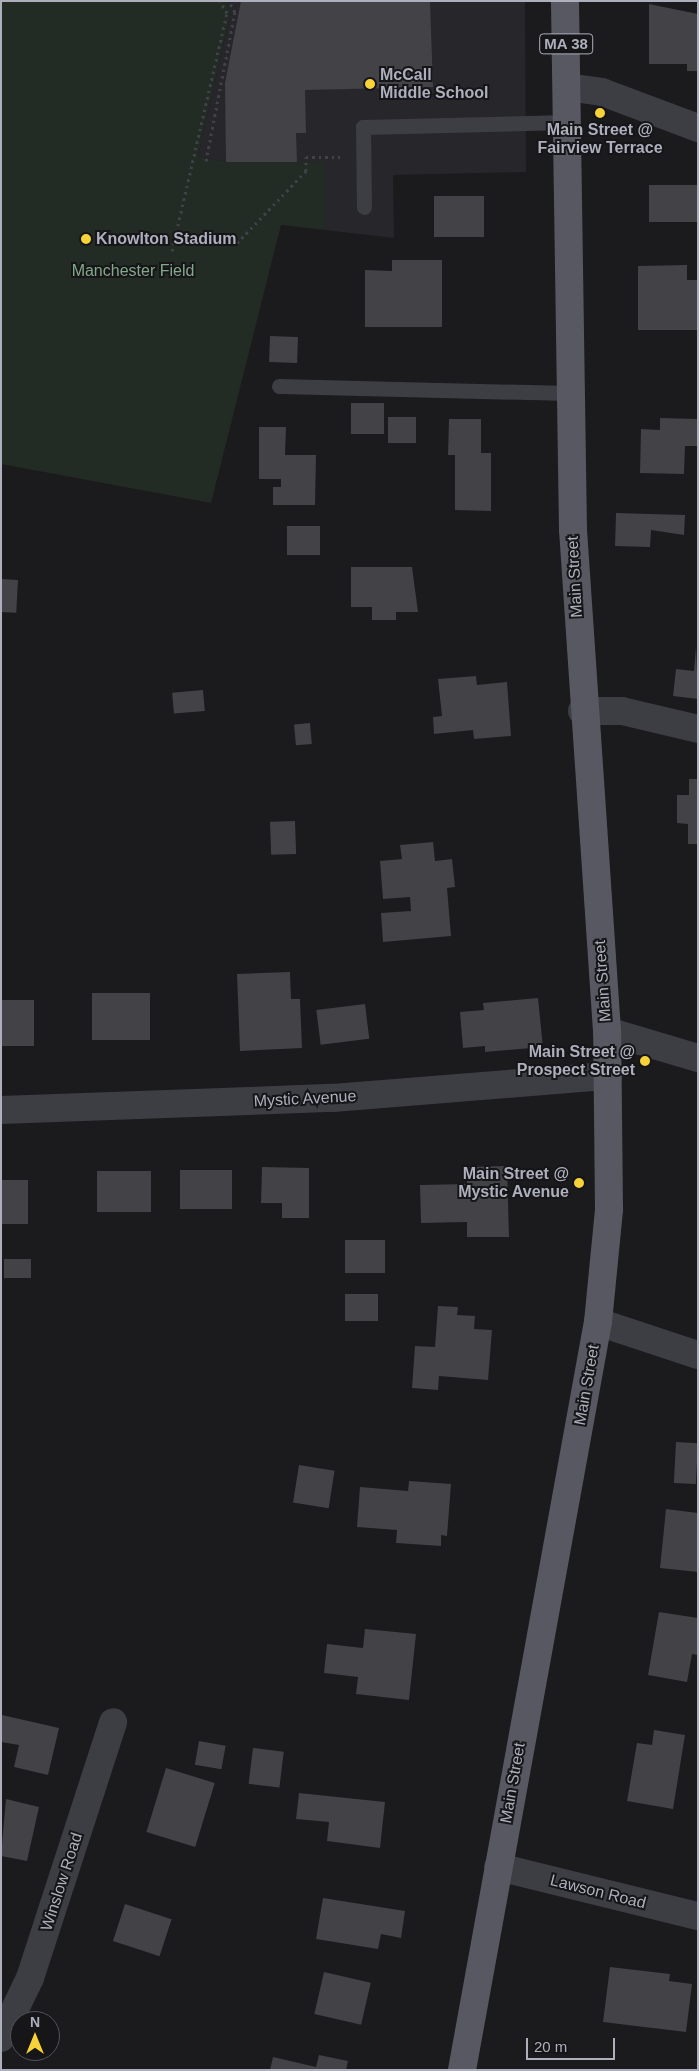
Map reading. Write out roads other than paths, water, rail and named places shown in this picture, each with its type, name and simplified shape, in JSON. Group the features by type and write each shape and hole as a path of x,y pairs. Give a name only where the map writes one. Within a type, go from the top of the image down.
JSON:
{"main road":[{"name":"Main Street","path":"462,2070 598,1322 609,1209 606,1031 582,711 570,393 566,1"}],"street":[{"path":"567,88 611,95 698,128"},
{"path":"582,711 622,711 698,729"},
{"path":"606,1031 698,1058"},
{"name":"Mystic Avenue","path":"1,1110 333,1098 608,1076"},
{"path":"598,1322 698,1355"},
{"name":"Winslow Road","path":"1,2038 30,1978 113,1722"},
{"name":"Lawson Road","path":"498,1867 698,1916"}],"lane":[{"path":"364,207 363,127 567,122"},
{"path":"279,386 570,393"}],"place":[{"name":"McCall Middle School","path":"370,84"},
{"name":"Main Street @ Fairview Terrace","path":"600,113"},
{"name":"Knowlton Stadium","path":"86,239"},
{"name":"Main Street @ Prospect Street","path":"645,1061"},
{"name":"Main Street @ Mystic Avenue","path":"579,1183"}],"park label":[{"name":"Manchester Field","path":"133,271"}]}
